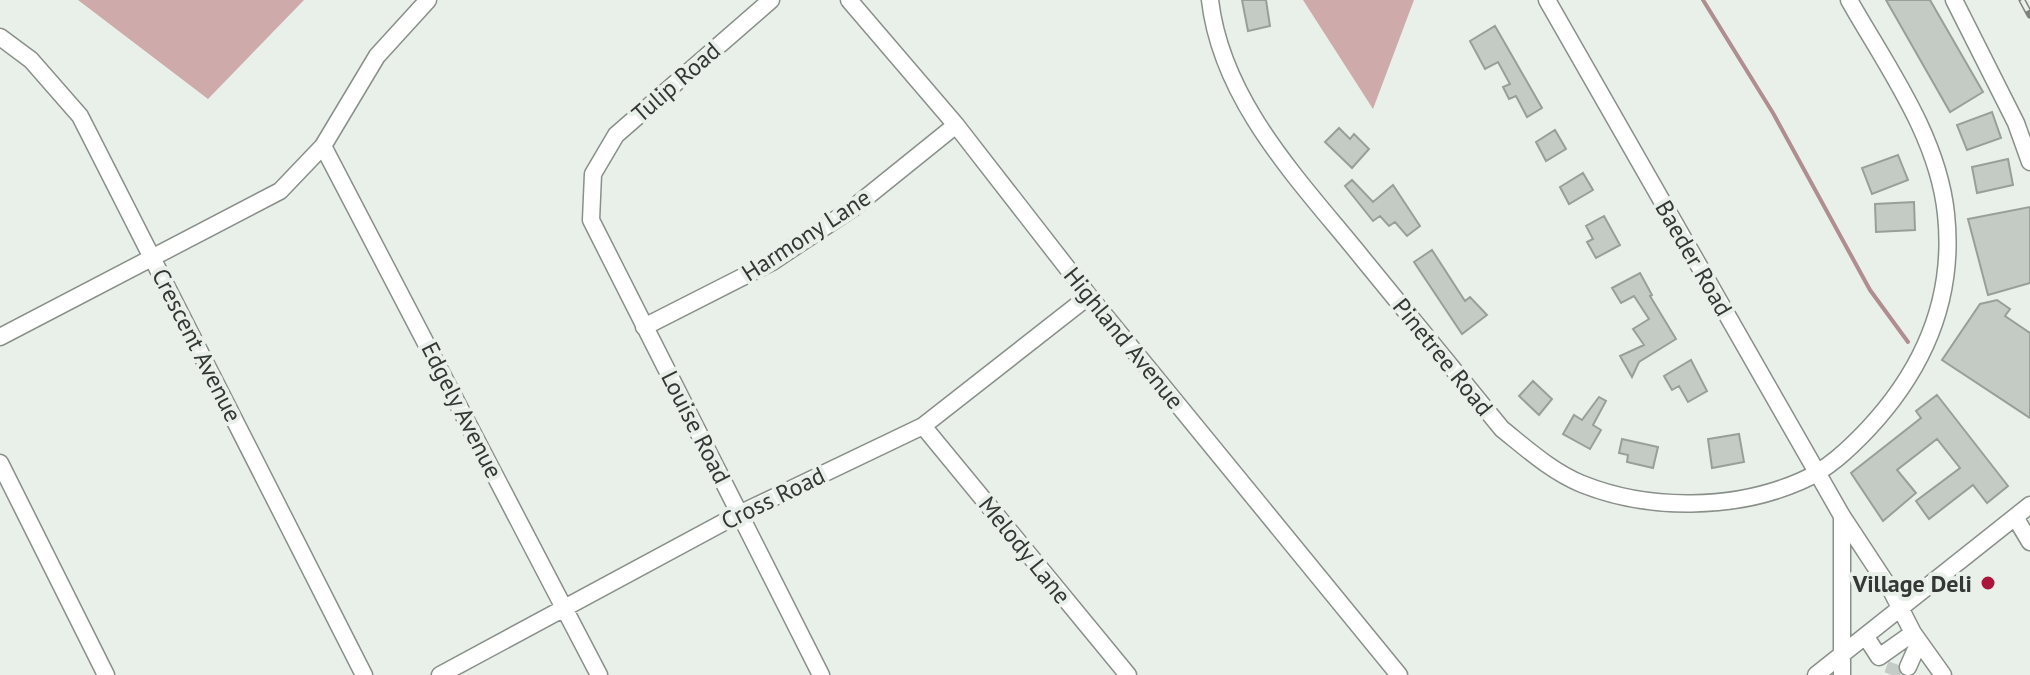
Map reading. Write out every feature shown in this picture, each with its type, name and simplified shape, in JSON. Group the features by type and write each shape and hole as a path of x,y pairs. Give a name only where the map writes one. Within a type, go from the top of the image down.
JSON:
{"street":[{"path":"0,337 280,191 323,146 377,56 428,0"},
{"name":"Tulip Road","path":"593,174 616,135 771,0"},
{"name":"Highland Avenue","path":"849,0 956,125 1089,296 1399,675"},
{"name":"Pinetree Road","path":"1210,0 1225,58 1244,102 1281,158 1502,429 1545,464 1580,483 1612,493 1679,503 1723,502 1770,492 1816,473 1861,436 1892,403 1917,365 1935,325 1947,267 1946,212 1939,176 1916,117 1849,0"},
{"name":"Baeder Road","path":"1547,0 1816,473 1900,609 1911,639 1943,675"},
{"path":"1954,0 1991,70 2030,162"},
{"name":"Crescent Avenue","path":"0,37 31,60 80,116 364,675"},
{"name":"Harmony Lane","path":"644,327 772,262 853,208 956,125"},
{"name":"Edgely Avenue","path":"323,146 599,675"},
{"name":"Louise Road","path":"593,174 591,220 821,675"},
{"name":"Cross Road","path":"440,675 739,514 923,426 1089,296"},
{"name":"Melody Lane","path":"923,426 1128,675"},
{"path":"0,463 106,675"},
{"path":"1816,675 2030,505"},
{"path":"1842,516 1842,675"},
{"path":"2015,517 2030,542"},
{"path":"1866,637 1879,657"},
{"path":"1874,675 1879,657 1911,639"},
{"path":"1902,666 1911,639"}],"shaded area":[{"path":"78,0 304,0 208,99"},
{"path":"1303,0 1414,0 1373,109"}],"building":[{"path":"1242,0 1266,0 1270,26 1248,31"},
{"path":"1886,0 1930,0 1983,92 1950,112"},
{"path":"1495,26 1542,108 1527,117 1516,96 1509,99 1503,87 1510,84 1498,62 1485,69 1470,41"},
{"path":"1992,112 2001,138 1967,150 1957,125"},
{"path":"1339,128 1350,139 1354,134 1369,149 1352,168 1325,142"},
{"path":"1555,130 1566,149 1546,161 1536,142"},
{"path":"1898,155 1908,180 1872,194 1862,168"},
{"path":"2008,159 2013,185 1977,193 1972,167"},
{"path":"1583,173 1593,190 1569,204 1560,187"},
{"path":"1352,180 1373,202 1393,185 1420,226 1407,236 1395,222 1389,226 1380,216 1373,221 1345,186"},
{"path":"1914,202 1915,230 1876,232 1875,204"},
{"path":"2030,207 2030,283 1988,295 1968,219"},
{"path":"1604,216 1620,245 1596,258 1587,242 1593,239 1586,226"},
{"path":"1432,250 1465,301 1470,297 1487,315 1462,334 1414,262"},
{"path":"1640,273 1676,339 1639,362 1632,377 1620,356 1644,345 1633,329 1649,319 1634,296 1621,303 1612,288"},
{"path":"1997,300 2010,309 2005,316 2030,333 2030,418 1942,360 1980,304"},
{"path":"1691,360 1707,391 1688,402 1679,386 1672,390 1664,376"},
{"path":"1533,381 1552,399 1539,415 1519,396"},
{"path":"1937,395 2008,486 1987,503 1973,485 1929,519 1916,501 1960,468 1937,439 1897,470 1916,493 1883,521 1851,473 1921,418 1916,411"},
{"path":"1599,397 1606,401 1593,425 1601,430 1590,449 1563,434 1574,415 1582,420"},
{"path":"1739,434 1744,462 1712,468 1708,439"},
{"path":"1622,439 1658,447 1653,468 1627,462 1628,455 1619,453"}],"waterway":[{"path":"1703,0 1773,113 1870,290 1908,342"}],"tunnel":[{"path":"1892,675 1896,664"}],"railway":[{"path":"2022,0 2030,15"}],"place":[{"name":"Village Deli","path":"1988,583"}]}
